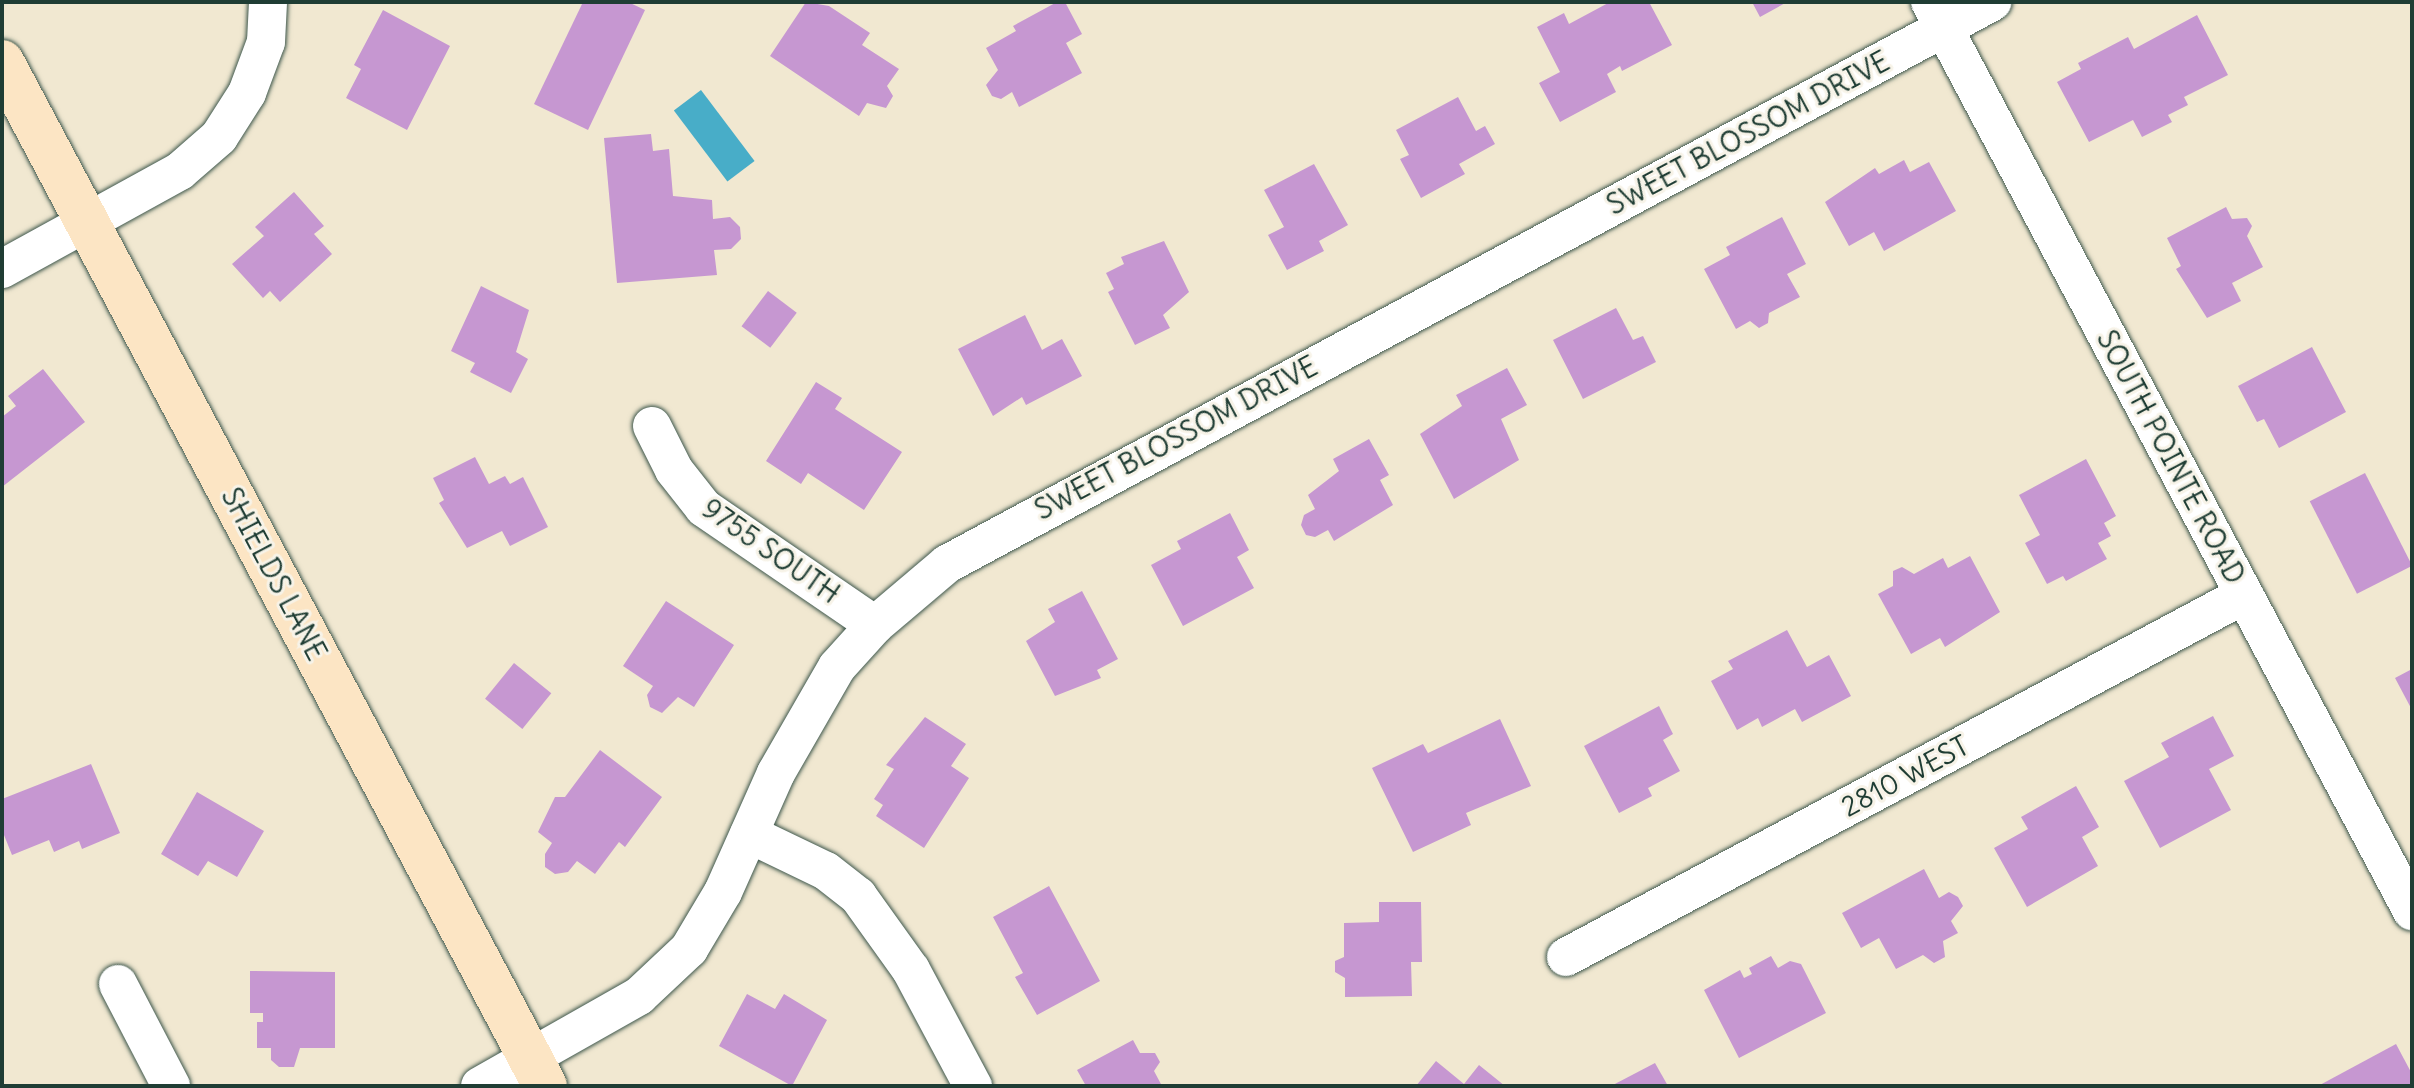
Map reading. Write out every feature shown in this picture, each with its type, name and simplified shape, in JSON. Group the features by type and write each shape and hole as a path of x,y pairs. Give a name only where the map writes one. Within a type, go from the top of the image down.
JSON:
{"main road":[{"name":"SHIELDS LANE","path":"2,62 538,1073"}],"street":[{"path":"2,269 180,171 219,137 247,93 266,42 268,2"},
{"name":"SWEET BLOSSOM DRIVE","path":"480,1086 538,1073 639,996 689,949 814,704 837,667 875,625 947,564 988,538 1936,15 1992,2"},
{"name":"SOUTH POINTE ROAD","path":"1936,15 2412,911"},
{"name":"9755 SOUTH","path":"652,426 674,470 704,508 875,625"},
{"name":"2810 WEST","path":"1566,957 2244,595"},
{"path":"749,834 826,871 858,896 911,970 973,1086"},
{"path":"118,984 171,1086"}],"water":[{"path":"701,90 755,161 727,182 674,110"}],"building":[{"path":"583,2 628,2 645,10 588,130 534,104"},
{"path":"806,2 829,6 870,33 862,45 899,69 887,86 893,96 886,108 867,103 859,116 770,56"},
{"path":"1057,2 1065,2 1082,34 1066,43 1082,73 1019,107 1012,92 1001,99 992,96 986,85 998,70 986,48 1016,31 1013,26"},
{"path":"1610,2 1649,2 1672,45 1622,71 1620,66 1607,74 1616,92 1560,122 1539,83 1560,72 1537,27 1564,13 1569,24"},
{"path":"1752,2 1787,2 1760,17"},
{"path":"383,10 450,46 407,130 346,98 361,69 354,65"},
{"path":"2197,15 2228,75 2184,97 2188,105 2168,115 2172,122 2142,137 2133,120 2089,142 2057,82 2081,69 2078,63 2128,37 2134,49"},
{"path":"1458,97 1476,131 1485,126 1495,144 1459,164 1465,174 1421,198 1400,159 1409,155 1396,130"},
{"path":"651,134 653,151 669,149 673,196 712,200 713,219 730,217 740,227 741,239 731,249 714,250 717,275 617,283 604,138"},
{"path":"1904,160 1910,172 1929,162 1956,211 1884,251 1874,232 1849,246 1825,202 1875,168 1879,174"},
{"path":"1314,164 1348,225 1319,241 1324,251 1287,270 1268,235 1284,227 1264,190"},
{"path":"294,192 324,226 314,234 332,254 280,302 270,291 263,298 232,264 264,236 255,227"},
{"path":"2226,207 2232,219 2247,218 2252,226 2247,236 2263,267 2232,283 2241,301 2207,318 2176,269 2181,266 2167,238"},
{"path":"1782,217 1806,264 1787,274 1800,297 1769,313 1768,323 1759,328 1750,321 1736,329 1704,269 1730,255 1726,247"},
{"path":"1164,241 1189,292 1163,315 1170,328 1135,345 1108,292 1114,289 1106,273 1124,264 1121,257"},
{"path":"481,286 529,310 516,352 528,359 511,393 470,372 475,363 451,351"},
{"path":"768,291 797,313 770,348 742,326"},
{"path":"1616,308 1633,340 1643,336 1656,362 1583,399 1553,340"},
{"path":"1025,315 1042,350 1062,339 1082,376 1026,405 1022,397 993,416 958,349"},
{"path":"2312,347 2346,412 2279,448 2264,419 2257,422 2238,386"},
{"path":"1507,368 1527,405 1501,419 1519,460 1454,499 1420,434 1462,406 1456,395"},
{"path":"43,369 85,422 2,487 2,417 16,406 8,396"},
{"path":"816,382 842,398 835,409 902,452 864,510 808,473 801,484 766,461"},
{"path":"1369,439 1389,475 1380,480 1393,505 1334,541 1328,530 1315,537 1306,535 1301,525 1304,515 1315,509 1308,495 1339,471 1333,459"},
{"path":"475,457 489,484 505,476 510,484 523,477 548,527 510,546 502,531 467,548 439,503 444,500 433,478"},
{"path":"2086,459 2116,516 2104,523 2111,536 2098,543 2107,559 2066,581 2063,576 2047,584 2025,543 2040,535 2019,495"},
{"path":"2365,473 2412,566 2357,594 2310,501"},
{"path":"1230,513 1249,550 1237,557 1254,588 1183,626 1151,565 1181,549 1177,541"},
{"path":"1970,556 2000,612 1945,647 1940,638 1911,654 1878,594 1893,586 1893,571 1902,567 1914,574 1943,558 1948,568"},
{"path":"1082,591 1118,659 1097,670 1101,678 1055,696 1026,641 1055,622 1048,609"},
{"path":"666,601 734,645 694,707 678,697 662,713 650,707 647,695 653,686 623,666"},
{"path":"1787,630 1807,667 1829,655 1851,696 1802,722 1795,709 1762,727 1758,718 1737,730 1711,681 1733,669 1728,661"},
{"path":"514,663 551,693 522,729 485,699"},
{"path":"2412,669 2412,710 2395,678"},
{"path":"1659,706 1673,734 1663,740 1680,771 1648,788 1652,796 1619,813 1584,746"},
{"path":"2213,716 2234,756 2209,769 2231,810 2160,848 2124,781 2169,757 2161,743"},
{"path":"925,717 966,744 951,766 969,778 924,848 876,816 883,805 874,799 894,769 886,765"},
{"path":"1500,719 1531,786 1466,813 1471,825 1413,852 1372,768 1423,744 1428,753"},
{"path":"600,750 662,797 625,847 619,842 595,874 577,861 568,872 555,874 545,867 545,854 552,843 538,832 555,797 565,797"},
{"path":"91,764 120,833 82,849 79,841 54,852 49,840 12,855 2,830 2,799"},
{"path":"2076,786 2099,827 2082,837 2098,866 2027,907 1994,848 2028,829 2021,817"},
{"path":"197,792 264,831 237,877 208,861 198,876 161,854"},
{"path":"1924,869 1939,898 1949,892 1958,897 1963,906 1951,921 1958,933 1943,941 1945,957 1934,963 1923,955 1896,969 1879,938 1861,948 1842,913"},
{"path":"1049,886 1100,981 1037,1015 1015,977 1023,973 993,917"},
{"path":"1379,902 1421,902 1422,962 1411,962 1412,996 1345,997 1345,978 1335,972 1335,961 1344,957 1344,923 1379,922"},
{"path":"1771,956 1778,968 1790,961 1801,964 1826,1013 1739,1058 1704,990 1740,970 1744,978 1752,974 1749,968"},
{"path":"250,971 335,972 335,1048 300,1048 294,1067 279,1067 271,1060 271,1048 257,1048 257,1022 263,1022 263,1013 250,1013"},
{"path":"747,994 775,1009 784,994 827,1020 792,1086 719,1046"},
{"path":"1133,1040 1140,1053 1155,1053 1160,1062 1154,1071 1162,1086 1086,1086 1077,1070"},
{"path":"2396,1044 2412,1074 2412,1086 2318,1086"},
{"path":"1436,1061 1464,1084 1479,1065 1505,1086 1416,1086"},
{"path":"1655,1063 1668,1086 1611,1086"}]}
